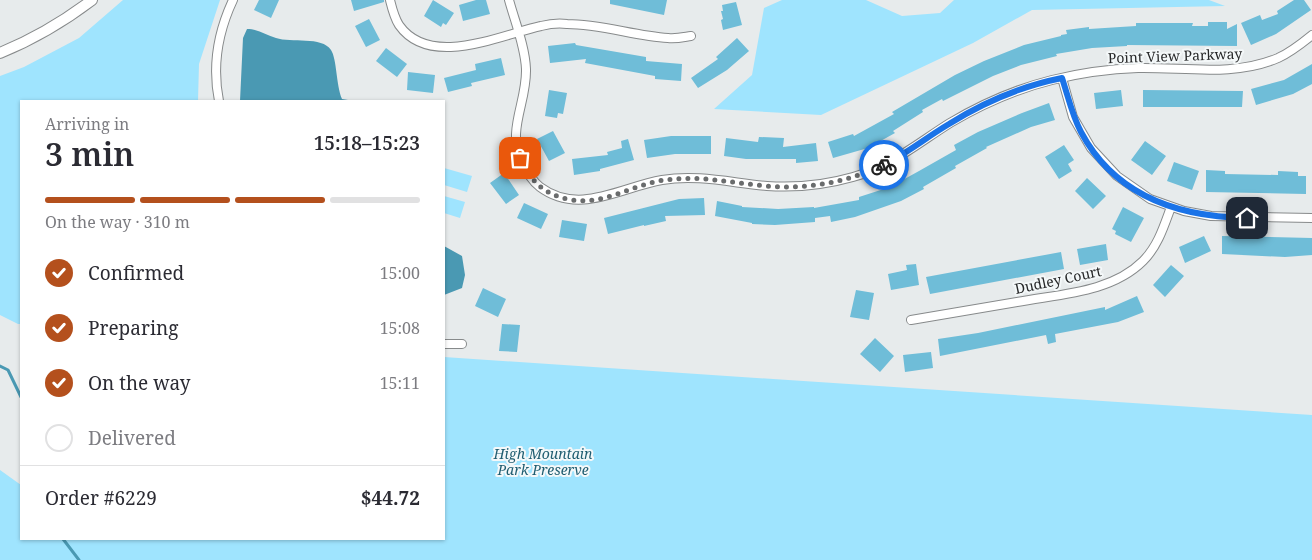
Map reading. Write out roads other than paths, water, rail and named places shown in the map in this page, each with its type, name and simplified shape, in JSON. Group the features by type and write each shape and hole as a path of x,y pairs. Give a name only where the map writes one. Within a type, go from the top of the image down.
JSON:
{"main road":[{"path":"0,53 40,36 67,20 92,0"}],"street":[{"path":"219,100 216,78 217,50 225,16 233,0"},
{"path":"390,0 394,16 406,32 415,39 431,46 460,47 518,33 542,25 573,24 669,38 691,36"},
{"name":"Point View Parkway","path":"509,0 526,67 524,94 516,122 515,135 520,158 529,175 541,188 563,198 575,200 599,199 644,184 684,178 705,178 790,187 834,182 854,177 886,164 949,124 999,98 1025,88 1062,78 1130,68 1231,69 1248,67 1280,57 1312,35"},
{"path":"1062,78 1081,132 1103,163 1133,188 1150,199 1171,207 1211,216 1312,218"},
{"name":"Dudley Court","path":"911,320 1085,290 1117,279 1131,271 1152,250 1159,238 1171,207"},
{"path":"445,344 462,344"}],"waterway":[{"path":"0,366 8,370 20,395"},
{"path":"64,540 79,560"}],"park label":[{"name":"High Mountain Park Preserve","path":"543,462"}]}
